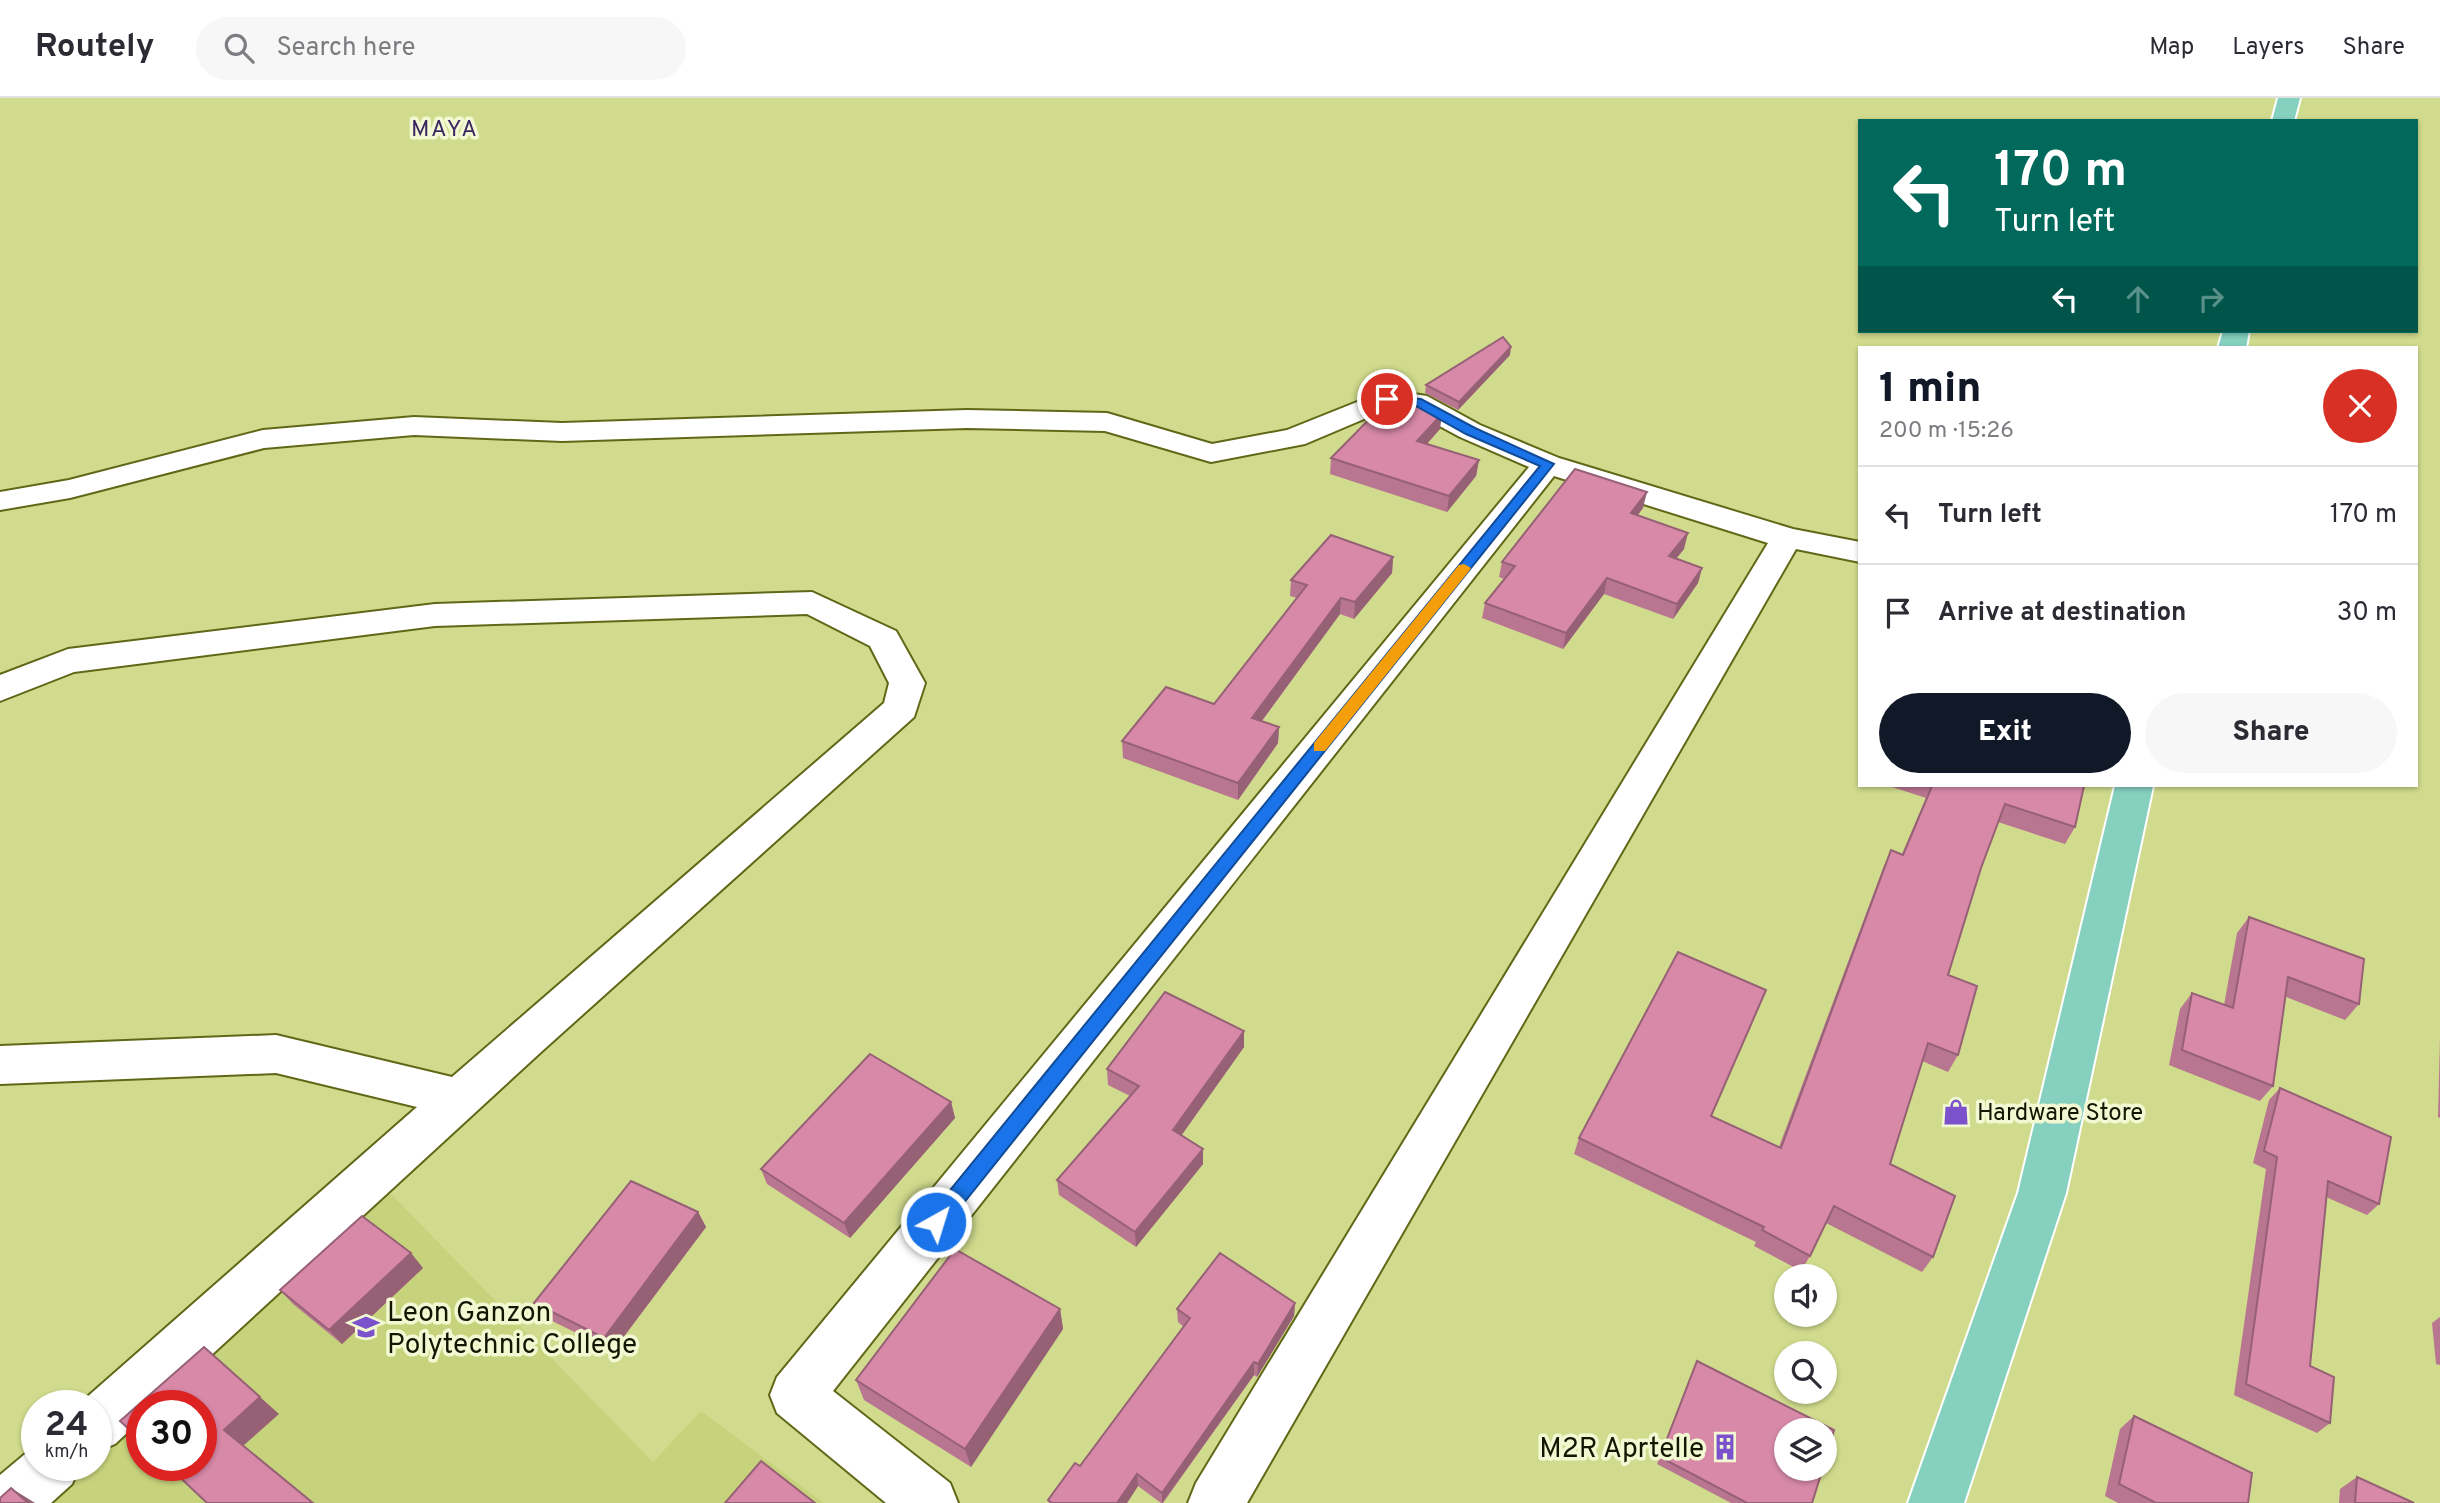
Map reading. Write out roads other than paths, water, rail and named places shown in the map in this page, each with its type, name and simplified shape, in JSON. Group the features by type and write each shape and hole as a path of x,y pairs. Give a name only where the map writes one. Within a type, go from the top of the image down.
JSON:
{"main road":[{"path":"2284,119 2289,98"},
{"path":"1936,1503 2042,1193 2133,787"}],"street":[{"path":"0,501 70,489 263,439 414,426 562,432 954,419 1107,422 1210,453 1294,438 1387,399 1417,402 1471,431 1548,464 1787,538 1858,552"},
{"path":"930,1503 796,1395 1548,464"},
{"path":"1216,1503 1787,538"},
{"path":"0,689 68,660 435,615 812,603 884,639 906,683 901,708 460,1098 112,1412"},
{"path":"0,1065 276,1054 460,1098"},
{"path":"10,1503 35,1481"}],"place":[{"name":"Hardware Store","path":"1956,1112"},
{"name":"Leon Ganzon Polytechnic College","path":"366,1327"},
{"name":"M2R Aprtelle","path":"1725,1447"}],"district":[{"name":"MAYA","path":"445,128"}]}
